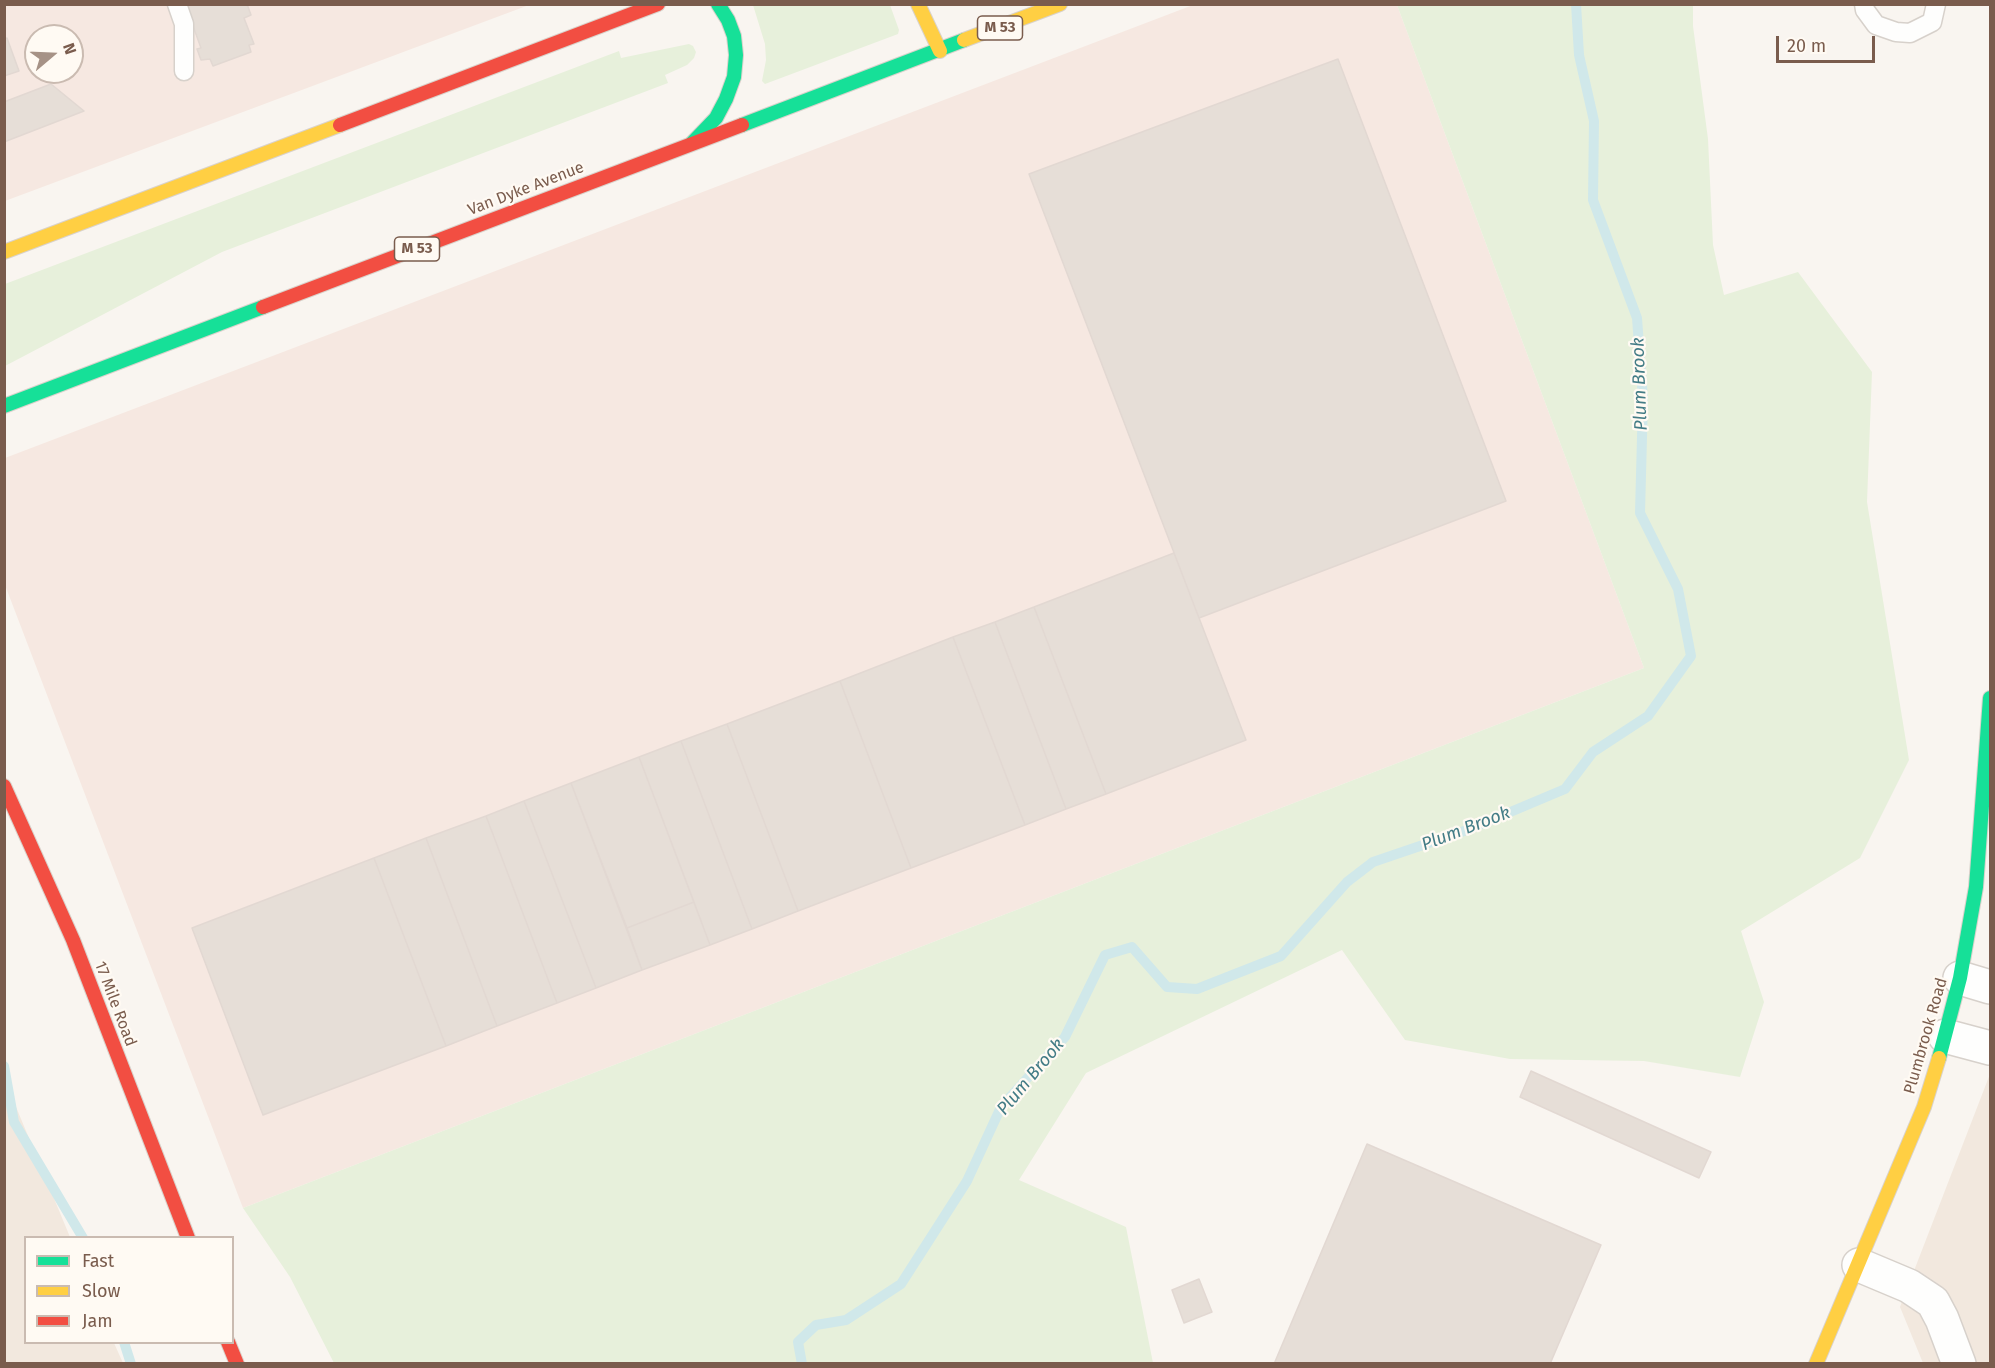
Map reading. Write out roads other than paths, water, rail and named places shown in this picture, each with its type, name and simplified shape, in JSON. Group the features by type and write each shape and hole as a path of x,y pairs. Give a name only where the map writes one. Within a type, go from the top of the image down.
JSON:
{"main road":[{"path":"4,252 658,4"},
{"path":"690,145 716,118 734,77 736,56 734,36 718,4"},
{"path":"918,4 940,51"},
{"name":"Van Dyke Avenue","path":"4,406 1060,4"},
{"name":"Plumbrook Road","path":"1816,1364 1860,1265 1924,1107 1945,1036 1960,978 1976,887 1990,698"},
{"name":"17 Mile Road","path":"4,786 73,940 187,1236"},
{"path":"229,1344 237,1364"}],"street":[{"path":"1960,978 1990,987"},
{"path":"1945,1036 1990,1048"},
{"path":"1860,1265 1909,1286 1933,1302 1959,1364"}],"lane":[{"path":"177,4 184,24 184,71"},
{"path":"1864,4 1865,10 1876,25 1896,32 1910,33 1932,21 1936,4"}],"waterway":[{"name":"Plum Brook","path":"802,1364 798,1342 816,1325 846,1320 901,1284 967,1181 1001,1107 1065,1037 1105,955 1132,947 1167,987 1197,989 1281,956 1347,882 1373,862 1470,829 1565,789 1593,752 1648,716 1691,656 1678,589 1640,513 1643,399 1637,318 1593,200 1594,121 1579,55 1576,4"},
{"path":"4,1066 14,1122 82,1236"},
{"path":"125,1344 131,1364"}]}
